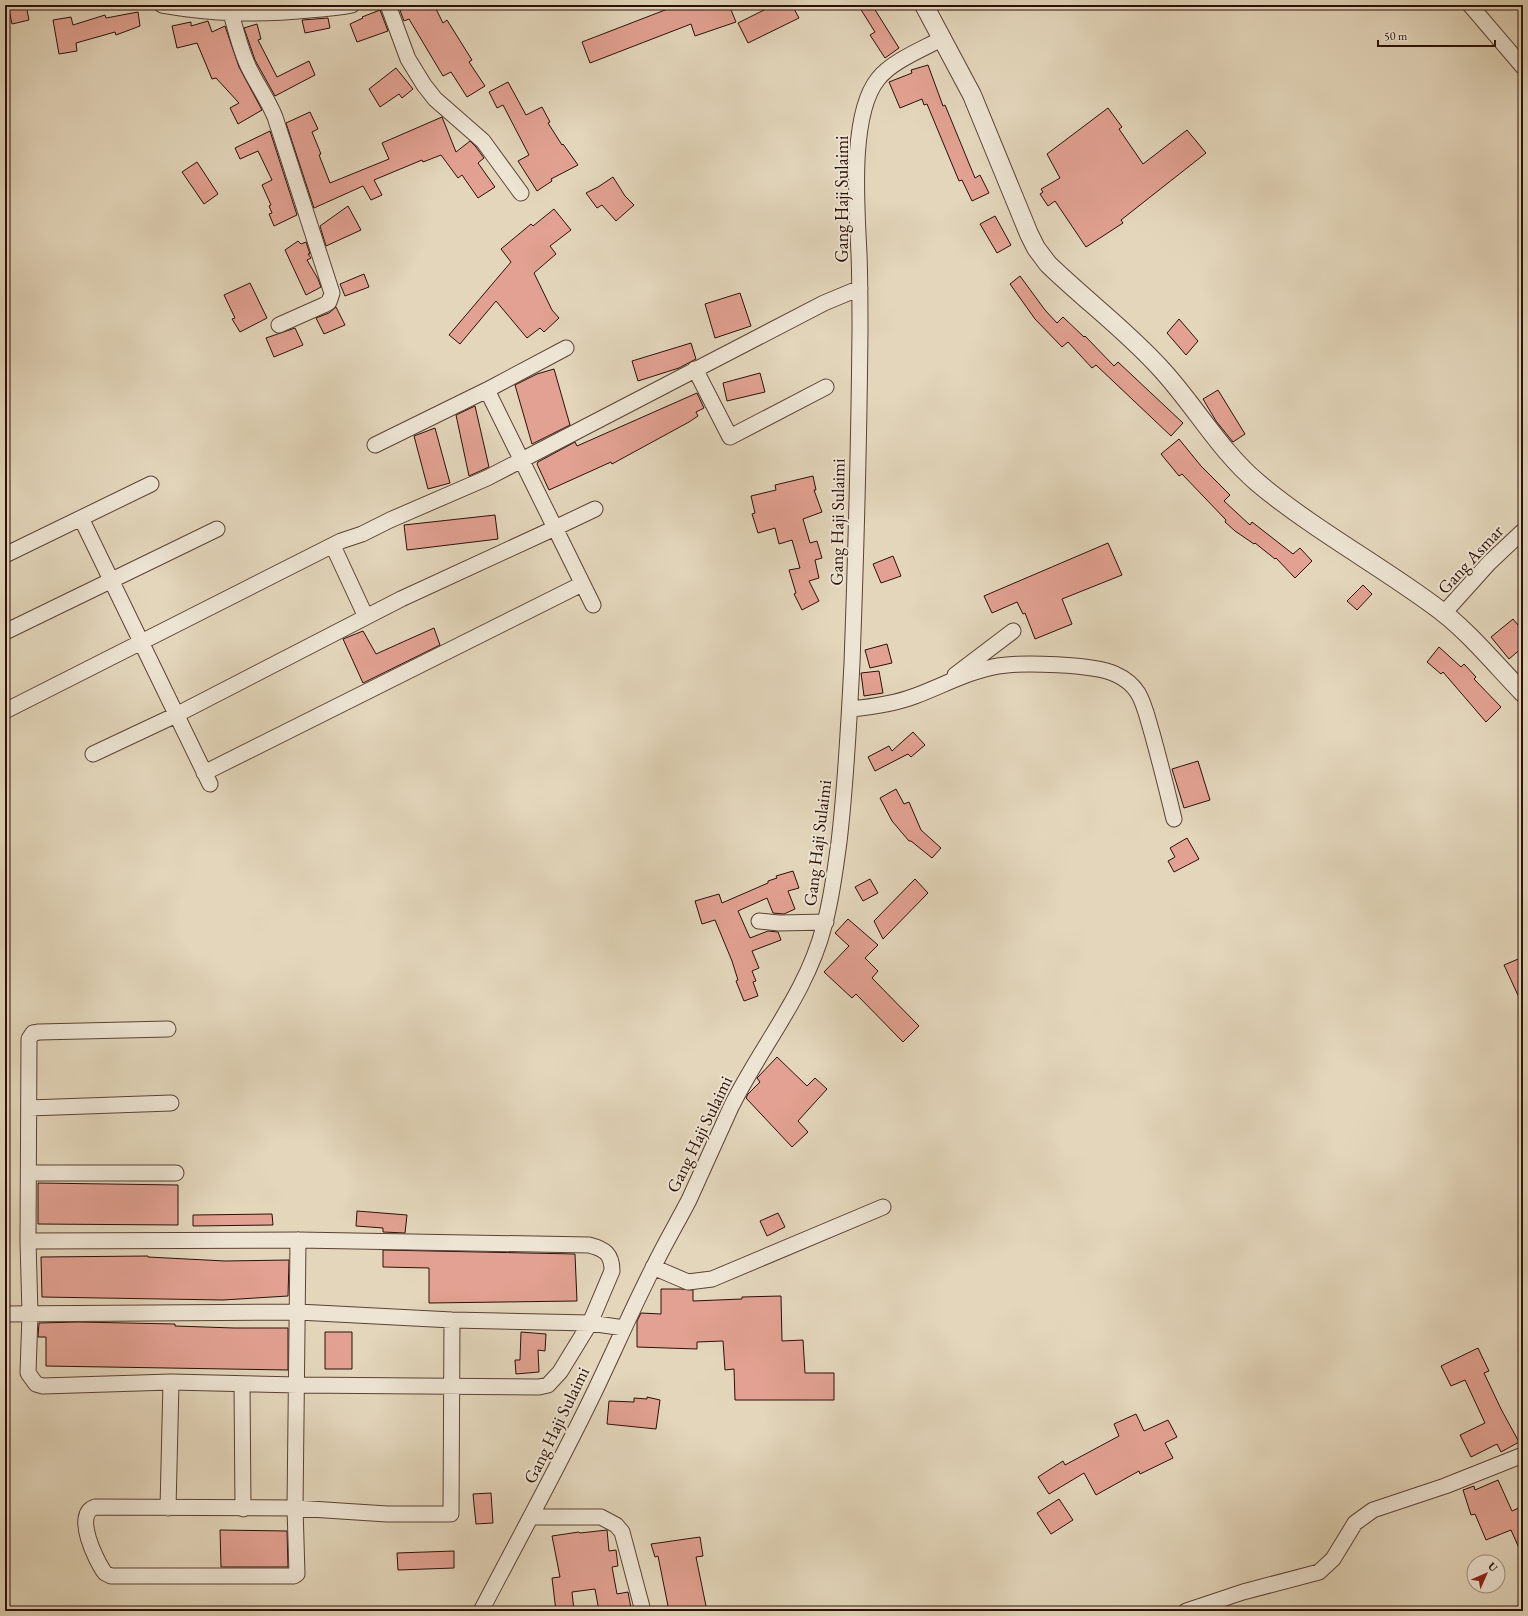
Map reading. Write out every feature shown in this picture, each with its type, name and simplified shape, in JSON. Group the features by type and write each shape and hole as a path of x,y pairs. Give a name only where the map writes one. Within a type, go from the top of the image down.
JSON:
{"street":[{"path":"163,5 187,10 231,14 282,13 347,6"},
{"path":"388,5 408,59 424,85 435,99 483,141 521,193"},
{"path":"924,5 943,38 972,95 1029,234 1036,248 1048,264 1144,351 1178,389 1226,450 1258,483 1361,557 1444,613 1523,694"},
{"path":"1470,5 1523,67"},
{"path":"231,14 250,70 267,98 275,117 332,293 329,302 279,325"},
{"name":"Gang Haji Sulaimi","path":"481,1611 591,1399 653,1267 686,1205 744,1083 784,1016 810,968 826,922 834,877 842,812 850,709 855,560 860,288 857,175 858,138 867,102 878,79 895,64 943,38"},
{"path":"5,711 333,546 462,490 695,369 770,333 824,303 860,288"},
{"path":"375,445 487,390 566,348"},
{"path":"695,369 730,437 826,387"},
{"path":"487,390 593,605"},
{"path":"5,555 151,484"},
{"path":"94,754 176,715 401,599 594,509"},
{"path":"81,518 110,581 207,778 582,584"},
{"path":"5,632 217,529"},
{"name":"Gang Asmar","path":"1444,613 1489,563 1523,530"},
{"path":"333,546 366,617"},
{"path":"945,683 1013,631"},
{"path":"850,709 884,706 915,696 984,669 998,666 1016,665 1096,668 1115,674 1123,678 1137,692 1142,700 1158,752 1174,819"},
{"path":"759,920 779,923 826,922"},
{"path":"28,1241 298,1240 589,1245 600,1248 608,1254 612,1262 612,1271 590,1323 560,1372 548,1385 539,1387 298,1385 171,1382 43,1386 36,1384 28,1373 30,1314 28,1241 29,1039 33,1033 40,1032 168,1029"},
{"path":"29,1108 171,1103"},
{"path":"29,1173 176,1173"},
{"path":"653,1267 688,1282 712,1279 883,1207"},
{"path":"298,1240 298,1385 295,1508 297,1572 295,1575 111,1576 105,1573 88,1539 85,1529 88,1511 95,1507 243,1509 295,1508 387,1514 451,1514 452,1320"},
{"path":"5,1314 298,1312 452,1320 590,1323 624,1328"},
{"path":"168,1508 171,1382"},
{"path":"242,1384 243,1509"},
{"path":"1186,1611 1243,1592 1319,1572 1333,1559 1355,1523 1372,1510 1445,1486 1523,1455"},
{"path":"531,1517 601,1518 616,1525 622,1532 644,1611"}],"building":[{"path":"8,5 26,5 29,20 12,24"},
{"path":"398,5 434,5 443,23 447,20 472,60 469,62 485,86 467,97 451,72 443,76 409,19 404,21"},
{"path":"678,5 729,5 736,22 695,36 691,24 590,63 582,42"},
{"path":"774,5 792,5 799,18 748,43 738,23"},
{"path":"858,5 872,5 899,48 885,58 870,35 875,32"},
{"path":"380,10 388,31 357,42 350,24 363,18 362,17"},
{"path":"138,12 140,26 116,35 115,32 76,43 77,51 59,54 53,20 71,17 73,25 105,15 106,18"},
{"path":"328,18 330,28 305,33 302,20"},
{"path":"208,21 212,32 225,26 239,67 262,110 238,124 230,108 239,103 216,78 212,79 197,43 177,48 172,26 191,22 191,26"},
{"path":"257,24 261,39 258,40 277,77 309,61 315,75 275,96 255,60 244,28"},
{"path":"928,65 943,106 945,105 975,178 980,175 989,193 972,201 962,180 959,181 927,104 924,105 922,99 900,108 889,82 912,73 911,70"},
{"path":"396,68 413,89 402,98 399,94 380,107 369,89"},
{"path":"508,82 526,115 542,107 550,122 548,123 562,145 563,144 578,165 551,179 552,181 537,191 518,161 529,155 503,105 497,108 489,92"},
{"path":"1108,108 1122,127 1119,129 1143,164 1187,130 1206,153 1121,220 1123,223 1086,247 1055,201 1048,206 1040,194 1043,192 1041,189 1060,178 1047,154"},
{"path":"310,112 318,129 312,132 330,183 389,159 382,143 442,117 456,152 470,141 484,158 478,163 495,187 478,198 462,175 458,178 441,155 423,162 422,160 374,180 382,195 371,200 363,186 314,208 286,123"},
{"path":"270,131 297,215 274,226 269,214 272,213 269,206 271,205 262,185 272,180 258,151 240,159 235,148"},
{"path":"197,162 218,194 204,204 182,172"},
{"path":"613,177 625,196 634,205 616,221 602,205 597,208 586,193"},
{"path":"348,206 361,230 326,246 320,226"},
{"path":"554,209 571,230 550,246 556,254 534,273 552,310 559,318 544,332 540,328 527,338 496,301 460,344 449,335 511,262 501,249 531,224 533,226"},
{"path":"995,216 1011,245 997,253 980,224"},
{"path":"298,241 301,244 306,242 310,254 308,254 311,258 307,260 321,287 306,295 285,250"},
{"path":"364,274 369,287 345,296 340,284"},
{"path":"1020,276 1045,310 1057,323 1063,317 1084,337 1085,336 1114,366 1118,362 1183,423 1171,436 1096,365 1092,368 1068,342 1062,347 1035,319 1010,284"},
{"path":"250,283 267,318 240,332 232,319 235,318 224,295"},
{"path":"740,293 751,326 715,338 705,304"},
{"path":"336,307 345,325 324,334 316,318 329,313"},
{"path":"1179,319 1198,341 1186,355 1167,333"},
{"path":"295,328 303,345 274,357 266,338"},
{"path":"691,343 696,359 679,368 638,381 632,361"},
{"path":"554,369 570,425 532,444 515,385 537,374"},
{"path":"760,373 765,392 727,401 723,383"},
{"path":"1218,390 1245,434 1233,442 1216,421 1203,399"},
{"path":"697,393 704,408 696,412 698,416 689,422 612,464 611,462 549,490 537,464 538,462 575,442 577,446"},
{"path":"475,406 489,467 469,476 456,415"},
{"path":"435,428 450,483 428,489 414,436"},
{"path":"1179,439 1201,466 1230,495 1224,501 1250,525 1252,522 1293,554 1300,548 1312,561 1295,578 1276,558 1275,559 1255,543 1254,544 1235,531 1182,474 1179,476 1161,454"},
{"path":"813,476 816,490 814,490 822,512 803,519 810,543 817,541 822,558 815,560 819,578 809,581 819,601 802,610 794,594 796,593 789,570 800,568 792,540 779,544 775,528 758,533 752,514 755,513 751,496 776,490 775,485"},
{"path":"495,515 498,539 407,550 404,525"},
{"path":"1108,543 1122,575 1062,599 1072,624 1035,639 1025,613 1023,614 1017,602 992,613 984,596"},
{"path":"893,556 901,576 881,583 873,564"},
{"path":"1363,585 1372,594 1357,610 1347,601"},
{"path":"1513,619 1523,631 1523,647 1509,659 1491,637"},
{"path":"434,628 440,645 363,683 343,639 363,631 376,654"},
{"path":"887,644 892,663 870,668 865,650"},
{"path":"1439,647 1461,667 1464,664 1476,677 1474,679 1501,707 1486,722 1443,672 1441,674 1427,662"},
{"path":"879,671 883,693 864,696 861,673"},
{"path":"913,732 925,745 911,757 908,754 875,771 868,757 889,746 892,751"},
{"path":"1198,761 1210,800 1184,808 1172,769"},
{"path":"896,789 904,804 909,802 921,830 941,848 932,858 909,841 892,821 880,798"},
{"path":"1187,838 1199,859 1174,872 1168,861 1175,857 1170,848"},
{"path":"793,871 799,888 788,891 795,909 784,914 773,913 767,898 738,911 750,938 768,931 778,932 781,940 752,951 759,968 752,971 756,981 753,982 758,996 744,1001 736,981 738,980 732,961 715,920 702,924 695,901 719,894 722,903 768,883 768,881 777,878 776,876"},
{"path":"870,879 878,893 863,901 855,887"},
{"path":"915,879 928,893 883,939 874,921"},
{"path":"848,919 878,945 865,958 878,971 872,978 919,1026 903,1042 856,994 852,998 824,972 849,946 835,933"},
{"path":"1523,957 1523,1006 1504,965"},
{"path":"777,1057 807,1086 815,1078 827,1089 798,1121 808,1132 792,1147 746,1098 760,1082 757,1078"},
{"path":"38,1183 178,1185 178,1225 38,1224"},
{"path":"357,1211 407,1215 405,1233 383,1232 383,1228 356,1226"},
{"path":"778,1213 785,1227 767,1236 760,1221"},
{"path":"272,1214 273,1225 193,1226 193,1215"},
{"path":"383,1250 575,1254 577,1301 429,1303 429,1268 383,1267"},
{"path":"148,1256 225,1261 289,1260 288,1296 223,1300 42,1297 41,1257"},
{"path":"661,1289 693,1290 693,1301 742,1299 742,1297 781,1296 782,1341 803,1340 805,1373 834,1373 834,1400 735,1400 734,1369 725,1370 723,1341 697,1342 697,1349 637,1347 637,1321 641,1313 661,1314"},
{"path":"78,1322 175,1324 175,1326 234,1328 288,1328 288,1370 46,1366 46,1337 38,1337 39,1323"},
{"path":"325,1332 352,1332 352,1369 325,1369"},
{"path":"521,1332 546,1334 545,1351 538,1350 539,1372 516,1374 515,1360 520,1360"},
{"path":"1478,1348 1489,1371 1484,1373 1519,1442 1501,1452 1497,1444 1471,1457 1460,1435 1485,1423 1465,1380 1451,1386 1441,1366"},
{"path":"647,1397 660,1400 656,1429 607,1424 609,1401 634,1402 634,1398 647,1399"},
{"path":"1136,1414 1144,1431 1168,1420 1177,1437 1165,1443 1173,1458 1140,1474 1139,1471 1096,1495 1084,1473 1049,1494 1038,1477 1063,1461 1065,1465 1119,1436 1114,1424"},
{"path":"1498,1480 1512,1511 1523,1506 1523,1557 1511,1530 1486,1540 1475,1514 1471,1515 1463,1490 1474,1486 1475,1490"},
{"path":"491,1493 493,1523 476,1524 473,1494"},
{"path":"1059,1499 1073,1520 1051,1534 1037,1513"},
{"path":"220,1530 287,1531 288,1567 221,1567"},
{"path":"607,1530 609,1551 616,1550 618,1566 612,1567 617,1594 628,1592 631,1608 619,1611 599,1611 595,1589 572,1592 574,1611 556,1611 552,1578 560,1577 552,1536"},
{"path":"700,1537 703,1556 696,1557 707,1611 669,1611 658,1556 655,1557 651,1544"},
{"path":"454,1551 454,1568 398,1570 397,1553"}]}
